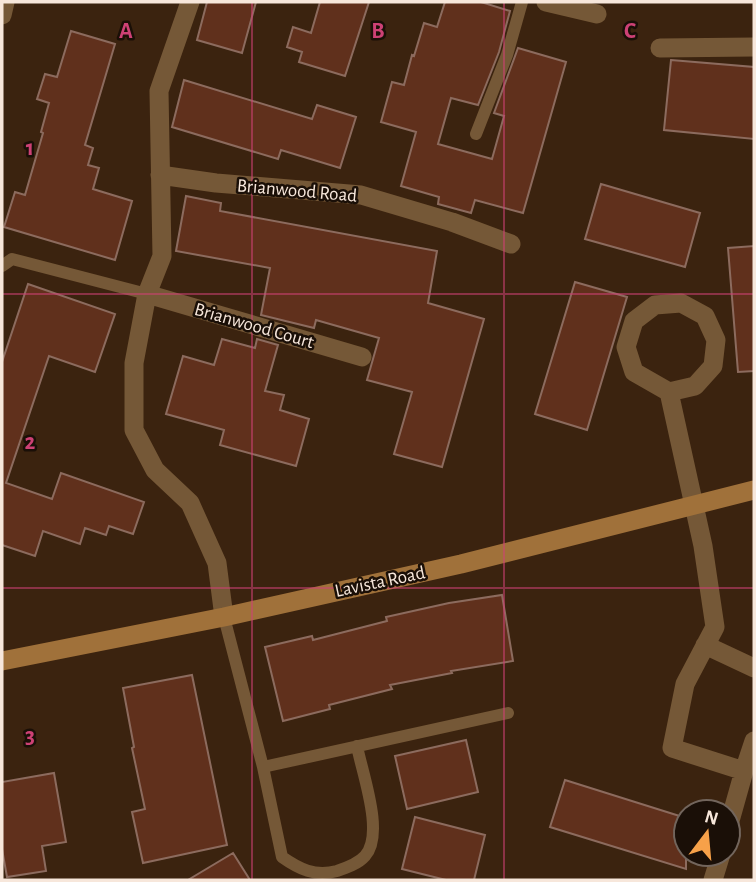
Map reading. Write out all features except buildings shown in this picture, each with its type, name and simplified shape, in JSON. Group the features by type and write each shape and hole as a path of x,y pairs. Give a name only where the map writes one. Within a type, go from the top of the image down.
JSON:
{"main road":[{"name":"Lavista Road","path":"2,661 224,617 461,564 754,490"}],"street":[{"path":"2,15 5,2"},
{"path":"190,2 159,91 162,256 147,294 134,363 134,430 155,470 190,503 217,563 224,617"},
{"path":"546,2 597,14"},
{"path":"660,48 754,47"},
{"name":"Brianwood Road","path":"160,175 216,183 360,195 452,222 512,244"},
{"name":"Brianwood Court","path":"147,294 362,358"},
{"path":"669,392 695,386 713,366 715,353 716,340 705,316 681,303 655,305 634,321 626,346 634,372 669,392 695,505 715,627 685,684 672,748 744,771"},
{"path":"705,645 754,668"},
{"path":"736,798 754,741"}],"lane":[{"path":"476,134 507,55 522,2"},
{"path":"2,266 12,259 147,294"},
{"path":"224,617 263,767 282,857 298,869 327,873 350,867 365,856 373,839 374,823 357,746"},
{"path":"263,767 508,713"}]}
